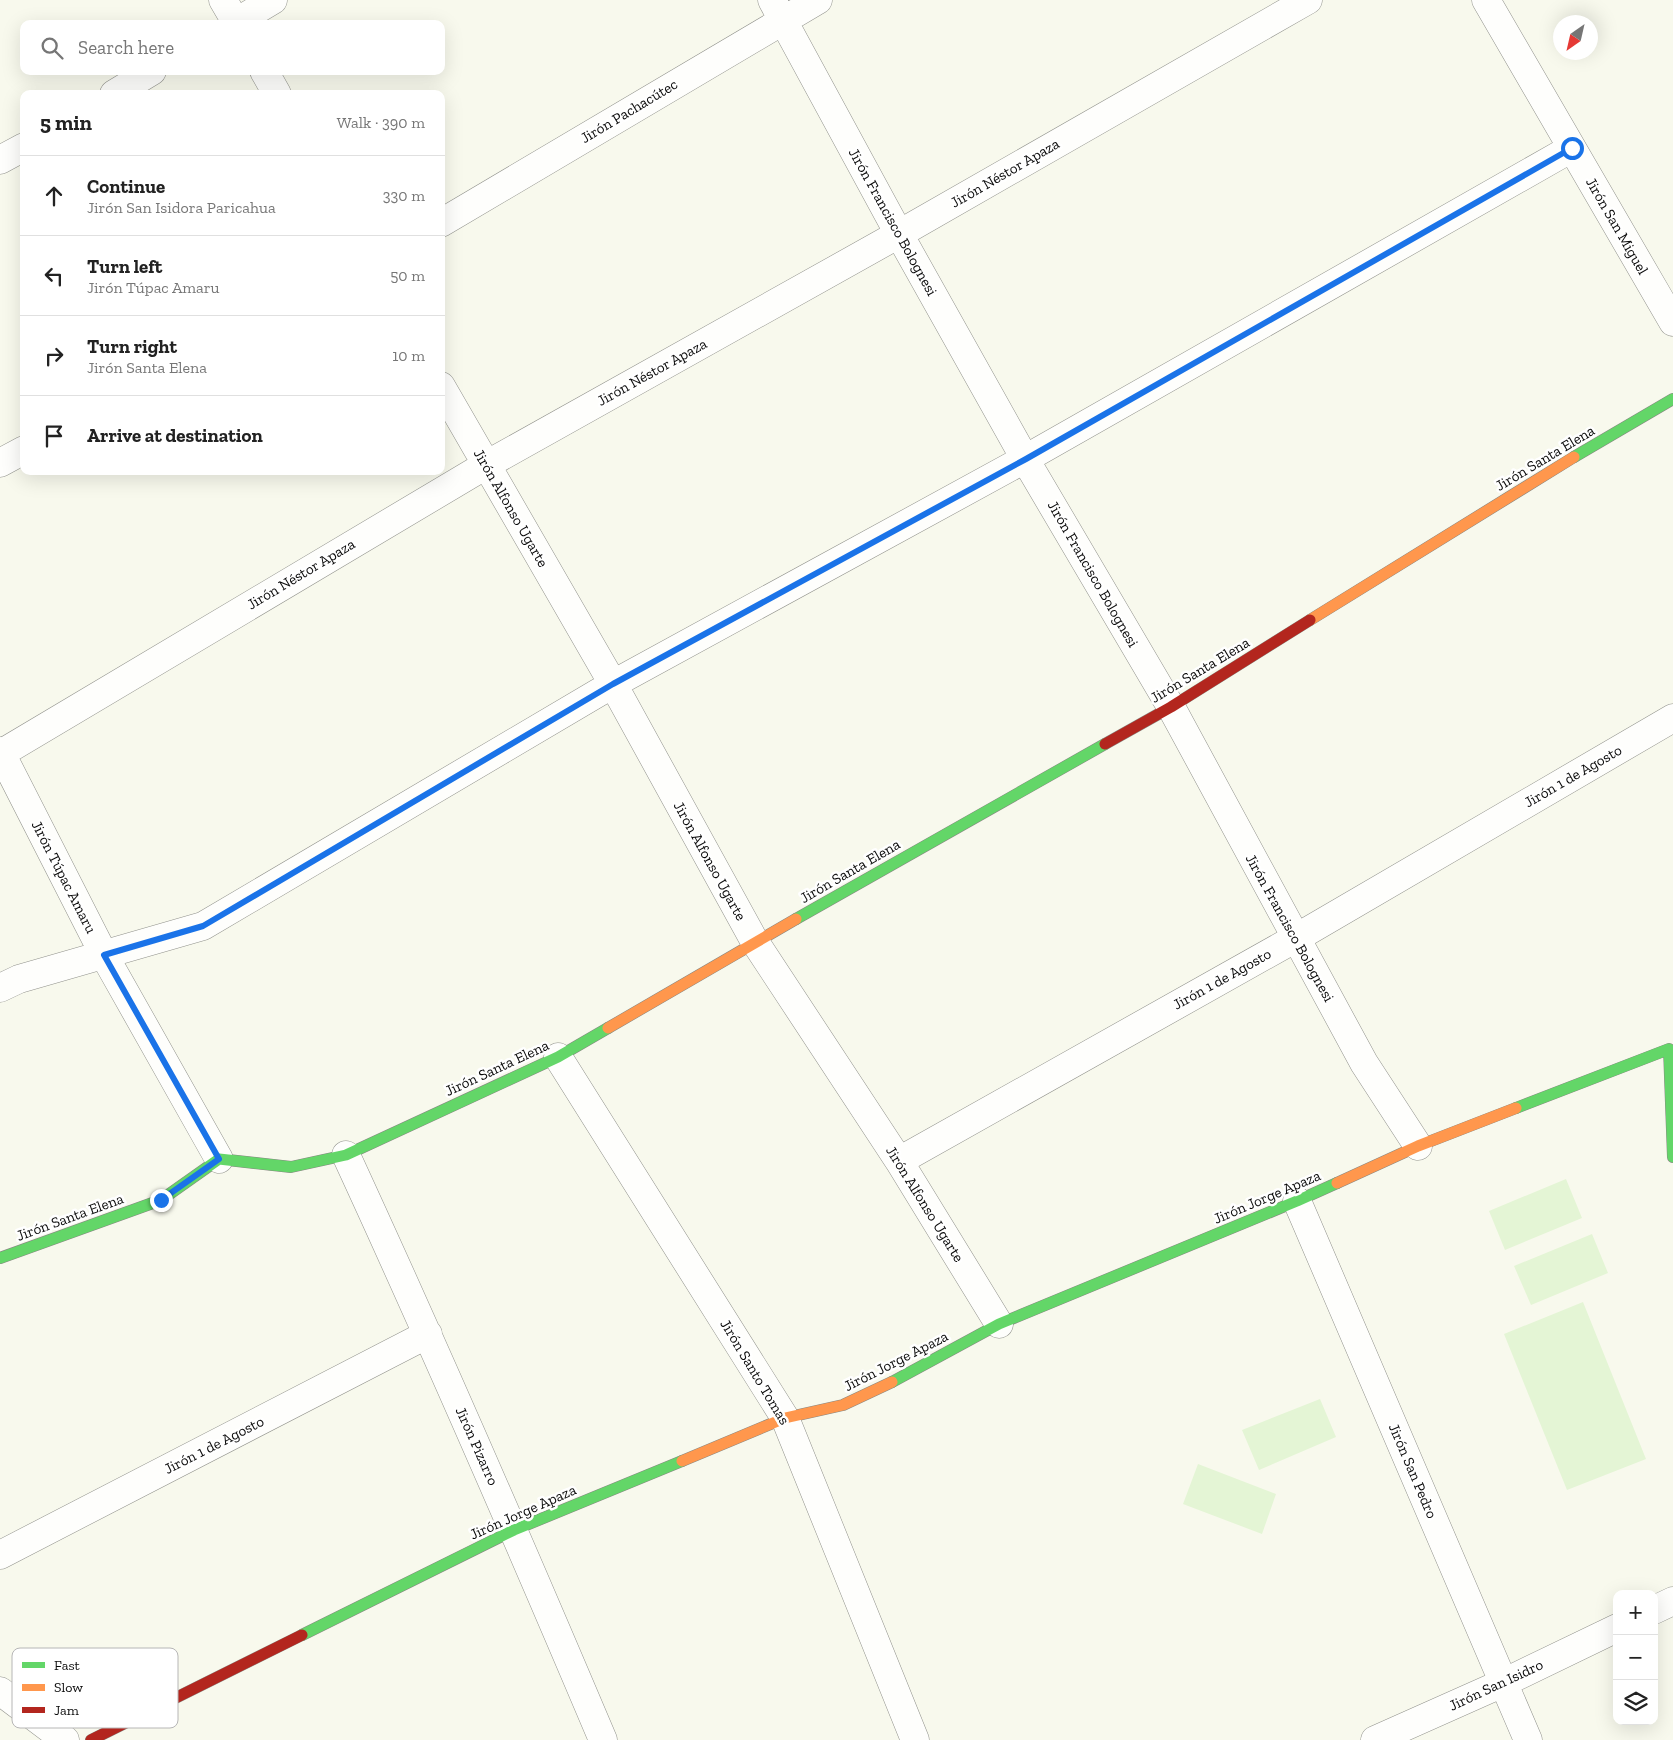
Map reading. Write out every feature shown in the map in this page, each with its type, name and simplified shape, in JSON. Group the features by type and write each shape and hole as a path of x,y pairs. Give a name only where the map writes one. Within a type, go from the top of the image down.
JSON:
{"street":[{"path":"232,17 273,0"},
{"name":"Jirón Pachacútec","path":"445,220 778,10 818,0"},
{"name":"Jirón Néstor Apaza","path":"1,752 486,465 899,234 1308,0"},
{"name":"Jirón San Miguel","path":"1486,0 1673,322"},
{"name":"Jirón Francisco Bolognesi","path":"778,10 899,234 1026,459 1170,707 1364,1063 1418,1146"},
{"path":"121,90 145,75"},
{"path":"266,75 275,90"},
{"path":"0,160 20,148"},
{"path":"0,988 20,979 203,926 613,684 1026,459 1572,148"},
{"name":"Jirón Alfonso Ugarte","path":"445,393 613,684 755,942 899,1161 999,1324"},
{"name":"Jirón Santa Elena","path":"0,1258 161,1200 219,1159 291,1168 346,1155 558,1057 755,942 1170,707 1561,465 1673,399"},
{"path":"0,463 20,452"},
{"name":"Jirón 1 de Agosto","path":"899,1161 1296,938 1673,718"},
{"name":"Jirón Túpac Amaru","path":"1,752 104,955 219,1159"},
{"name":"Jirón Jorge Apaza","path":"178,1697 514,1530 785,1418 843,1405 906,1376 999,1324 1298,1202 1418,1146 1669,1049 1673,1157"},
{"name":"Jirón Santo Tomas","path":"558,1057 785,1418 915,1740"},
{"name":"Jirón Pizarro","path":"346,1155 428,1334 603,1740"},
{"name":"Jirón San Pedro","path":"1298,1202 1528,1740"},
{"name":"Jirón 1 de Agosto","path":"0,1555 428,1334"},
{"path":"1658,1608 1673,1600"},
{"name":"Jirón San Isidro","path":"1374,1740 1503,1683 1613,1630"},
{"path":"0,1691 12,1700"},
{"path":"49,1728 65,1740"},
{"name":"Jirón Jorge Apaza","path":"91,1740 115,1728"}],"green space":[{"path":"1566,1179 1582,1218 1505,1250 1489,1211"},
{"path":"1592,1234 1608,1273 1531,1305 1514,1266"},
{"path":"1583,1302 1646,1459 1567,1490 1504,1334"},
{"path":"1320,1399 1336,1437 1259,1470 1242,1430"},
{"path":"1198,1464 1276,1494 1262,1534 1183,1504"}],"traffic: fast":[{"path":"1574,457 1673,399"},
{"path":"796,919 1105,744"},
{"path":"0,1258 161,1200 219,1159 291,1167 346,1155 558,1057 608,1028"},
{"path":"1516,1108 1669,1049 1673,1157"},
{"path":"892,1382 999,1324 1337,1183"},
{"path":"302,1635 514,1530 682,1461"}],"traffic: slow":[{"path":"1310,620 1574,457"},
{"path":"608,1028 796,919"},
{"path":"1337,1183 1418,1146 1516,1108"},
{"path":"682,1461 785,1418 843,1405 892,1382"}],"traffic: jam":[{"path":"1105,744 1171,707 1310,620"},
{"path":"178,1697 302,1635"},
{"path":"91,1740 115,1728"}],"route":[{"path":"161,1200 219,1159 104,955 203,926 613,684 1026,459 1572,148"}]}
